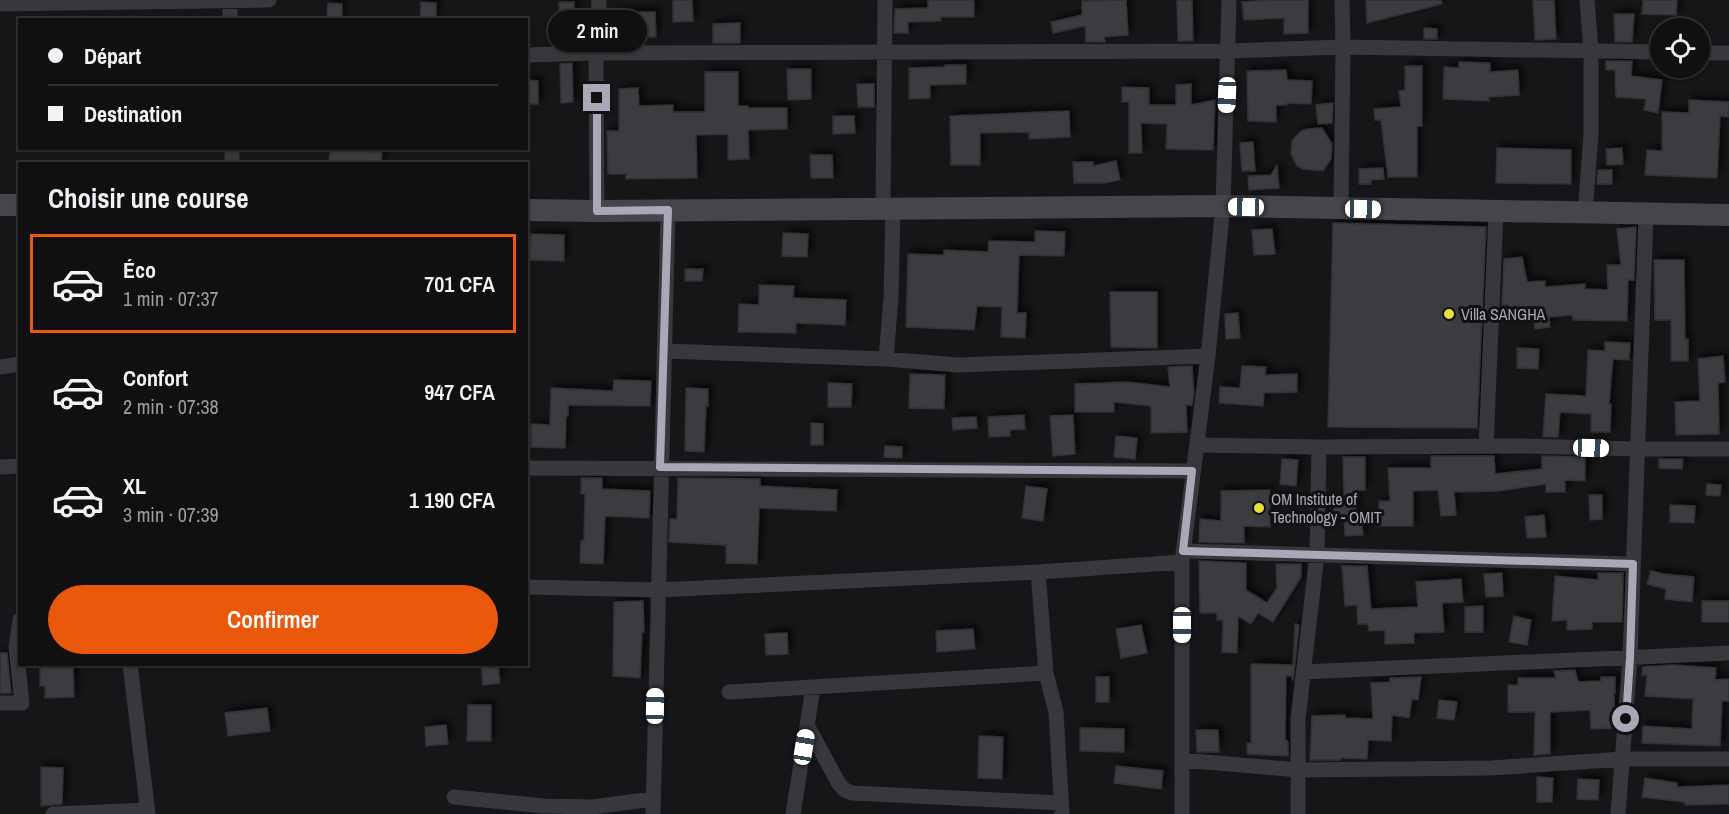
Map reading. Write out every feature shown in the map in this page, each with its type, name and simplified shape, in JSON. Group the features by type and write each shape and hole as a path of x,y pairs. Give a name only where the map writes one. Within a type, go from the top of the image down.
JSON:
{"street":[{"path":"0,4 269,0"},
{"path":"597,211 598,0"},
{"path":"885,0 884,52 891,298 886,359"},
{"path":"1182,814 1183,556 1208,356 1223,206 1230,0"},
{"path":"1341,208 1342,0"},
{"path":"1585,213 1591,135 1591,51 1587,0"},
{"path":"230,1 230,18"},
{"path":"528,55 1228,51 1343,47 1650,52"},
{"path":"1710,53 1729,53"},
{"path":"0,205 18,205"},
{"path":"528,210 1223,206 1729,215"},
{"path":"454,798 544,806 653,806 668,210"},
{"path":"1486,446 1496,212"},
{"path":"1618,814 1630,658 1646,214"},
{"path":"664,351 886,359 958,365 1208,356"},
{"path":"0,367 18,364"},
{"path":"1197,445 1729,449"},
{"path":"1298,814 1298,719 1317,555 1319,447"},
{"path":"0,467 18,466"},
{"path":"528,468 1192,471"},
{"path":"528,586 658,590 1038,572 1183,556 1317,555 1633,564"},
{"path":"807,725 838,784 852,793 1061,809 1056,712 1046,673 1038,572"},
{"path":"0,703 22,703 16,648 18,634"},
{"path":"1303,672 1729,653"},
{"path":"53,814 148,812 130,666"},
{"path":"729,692 1046,673"},
{"path":"793,814 813,688"},
{"path":"1182,760 1298,770 1491,768 1623,759 1729,759"}],"building":[{"path":"673,0 692,0 693,21 673,22"},
{"path":"928,0 974,0 974,17 940,17 941,21 908,22 908,33 894,33 895,9 928,8"},
{"path":"1126,0 1128,35 1104,37 1105,42 1086,42 1085,26 1053,33 1051,22 1082,15 1082,1"},
{"path":"1177,0 1192,0 1193,41 1178,41"},
{"path":"1308,0 1308,33 1284,34 1284,18 1244,20 1242,2"},
{"path":"1366,0 1441,0 1442,4 1367,23"},
{"path":"1533,0 1554,0 1556,39 1535,40"},
{"path":"1643,0 1677,0 1676,15 1642,14"},
{"path":"421,2 436,3 436,18 420,18"},
{"path":"559,2 574,2 574,31 560,31"},
{"path":"328,3 342,4 342,18 327,18"},
{"path":"613,12 655,12 656,37 614,37"},
{"path":"1614,14 1634,14 1632,42 1615,42"},
{"path":"740,23 740,43 713,43 713,24"},
{"path":"1424,28 1437,29 1437,39 1424,39"},
{"path":"1606,61 1632,61 1631,76 1662,80 1658,113 1644,110 1646,99 1616,97 1615,70 1606,70"},
{"path":"1459,62 1490,63 1490,72 1518,70 1519,95 1489,97 1489,101 1443,99 1444,67 1459,68"},
{"path":"572,63 573,102 561,103 560,64"},
{"path":"945,65 966,65 966,84 930,85 930,98 909,99 909,68 945,67"},
{"path":"1405,66 1422,66 1422,126 1417,126 1417,177 1388,177 1381,120 1375,120 1374,109 1401,107 1399,91 1405,90"},
{"path":"787,69 811,69 811,99 788,100"},
{"path":"1286,70 1287,80 1312,81 1311,104 1276,105 1276,122 1248,121 1247,71"},
{"path":"705,72 738,72 738,106 787,108 787,129 748,130 749,159 728,160 728,134 696,135 697,178 626,179 626,174 608,174 607,131 619,131 619,89 638,88 639,106 673,105 673,112 705,112"},
{"path":"528,80 538,81 538,104 528,104"},
{"path":"857,84 874,84 874,107 858,107"},
{"path":"1191,84 1191,105 1215,100 1213,150 1166,149 1167,124 1141,123 1142,153 1129,153 1129,102 1122,102 1122,87 1149,88 1149,105 1176,105 1176,85"},
{"path":"1689,100 1729,102 1728,117 1720,116 1717,178 1645,175 1647,150 1662,151 1662,112 1689,113"},
{"path":"1333,103 1332,123 1318,124 1316,105"},
{"path":"1069,111 1070,137 1029,139 1029,132 980,133 980,165 951,165 950,116"},
{"path":"833,116 854,116 855,133 833,134"},
{"path":"1322,128 1332,144 1331,159 1323,171 1303,169 1297,166 1291,154 1292,141 1301,131"},
{"path":"1253,142 1255,171 1242,171 1240,143"},
{"path":"1497,148 1571,150 1571,184 1496,183"},
{"path":"1622,148 1623,164 1607,165 1606,149"},
{"path":"330,150 382,152 381,162 329,162"},
{"path":"810,155 832,155 833,178 811,178"},
{"path":"1116,161 1120,180 1104,183 1074,183 1073,162 1093,162 1093,166"},
{"path":"1277,165 1279,188 1249,190 1248,176 1271,175"},
{"path":"1383,168 1384,179 1371,180 1371,184 1359,184 1359,169"},
{"path":"1598,170 1612,170 1612,184 1597,184"},
{"path":"1333,223 1486,227 1477,428 1328,427"},
{"path":"1636,227 1634,280 1628,280 1627,321 1573,320 1572,315 1549,317 1550,327 1535,329 1533,313 1509,315 1508,305 1502,305 1504,259 1522,257 1527,282 1545,281 1545,287 1585,284 1585,289 1608,290 1607,265 1621,265 1617,229"},
{"path":"1272,229 1275,254 1254,255 1252,230"},
{"path":"1035,231 1065,232 1064,256 1019,255 1017,313 1026,313 1025,338 1001,337 1002,307 977,306 974,330 906,327 908,254 944,255 944,250 988,252 989,241 1035,242"},
{"path":"783,233 808,234 807,257 782,256"},
{"path":"531,234 564,235 564,261 530,260"},
{"path":"1654,260 1684,260 1685,339 1688,339 1688,361 1671,361 1671,320 1655,320"},
{"path":"685,269 703,269 702,281 685,281"},
{"path":"759,285 794,286 793,298 846,300 845,325 796,323 796,333 738,332 739,304 759,305"},
{"path":"1110,292 1157,292 1157,348 1111,347"},
{"path":"1238,313 1240,338 1226,339 1225,314"},
{"path":"1605,342 1630,343 1629,360 1613,359 1609,404 1611,404 1610,432 1591,432 1591,414 1560,412 1558,437 1543,437 1546,394 1586,396 1588,350 1605,351"},
{"path":"1517,348 1539,349 1538,369 1517,368"},
{"path":"1723,356 1725,382 1718,383 1719,434 1676,435 1675,402 1700,401 1698,359"},
{"path":"1192,366 1194,393 1192,405 1186,405 1187,432 1151,433 1151,406 1114,402 1114,412 1075,412 1075,384 1127,382 1170,387 1168,367"},
{"path":"1242,366 1266,367 1265,375 1297,374 1297,392 1264,393 1263,406 1219,403 1220,387 1240,388"},
{"path":"910,374 945,375 944,409 909,408"},
{"path":"614,380 651,381 650,406 568,405 565,448 531,447 531,424 550,425 551,388 613,391"},
{"path":"828,383 852,384 851,407 828,407"},
{"path":"686,388 708,389 704,452 685,451"},
{"path":"1024,415 1025,429 1010,430 1010,436 989,437 988,417"},
{"path":"1073,415 1075,454 1053,456 1050,416"},
{"path":"976,417 977,428 953,430 952,418"},
{"path":"811,423 823,424 823,445 811,445"},
{"path":"1116,436 1137,438 1135,459 1114,457"},
{"path":"885,446 902,447 902,458 884,457"},
{"path":"1431,456 1494,456 1495,474 1542,469 1542,456 1585,457 1585,481 1565,480 1565,492 1546,492 1546,484 1499,491 1454,492 1456,515 1441,516 1438,490 1413,491 1413,526 1379,526 1379,501 1390,501 1388,468 1431,468"},
{"path":"1343,457 1365,457 1365,490 1356,491 1356,521 1362,521 1363,535 1345,536 1344,514 1334,514 1334,498 1344,498"},
{"path":"1282,459 1298,460 1296,486 1280,484"},
{"path":"1659,459 1683,459 1682,469 1659,468"},
{"path":"581,478 602,478 602,489 650,491 649,518 605,516 603,564 580,563 581,540 584,540 585,494 581,494"},
{"path":"678,478 760,479 760,486 837,490 836,511 759,508 757,564 726,563 726,545 669,542 670,519 677,519"},
{"path":"1707,484 1721,485 1720,496 1706,495"},
{"path":"1026,486 1047,489 1043,521 1022,518"},
{"path":"1270,490 1270,527 1244,526 1244,543 1199,542 1200,519 1221,521 1221,491"},
{"path":"1589,495 1602,495 1602,519 1590,520"},
{"path":"1670,505 1695,506 1694,523 1670,522"},
{"path":"1544,515 1546,537 1527,538 1525,517"},
{"path":"1199,561 1246,563 1246,590 1267,603 1277,588 1276,564 1301,564 1301,577 1273,622 1258,613 1251,624 1238,616 1237,653 1222,652 1223,620 1217,620 1217,613 1200,613"},
{"path":"1342,566 1367,566 1371,609 1418,607 1416,582 1461,579 1463,602 1442,603 1444,632 1414,633 1414,643 1385,644 1385,630 1369,631 1368,624 1358,624 1357,605 1345,606"},
{"path":"1651,571 1694,577 1692,602 1665,599 1666,589 1647,584"},
{"path":"1502,573 1503,596 1486,597 1484,574"},
{"path":"1598,573 1623,573 1622,622 1592,622 1592,629 1567,630 1567,620 1552,621 1555,576 1598,580"},
{"path":"643,601 644,632 642,632 640,678 613,676 614,602"},
{"path":"1702,601 1729,601 1729,622 1702,622"},
{"path":"1483,606 1483,632 1465,632 1465,607"},
{"path":"1514,616 1531,620 1527,645 1509,642"},
{"path":"1295,624 1299,625 1293,681 1292,676 1286,676 1285,739 1288,742 1288,756 1247,754 1247,743 1251,743 1251,664 1293,665"},
{"path":"1141,625 1147,653 1121,658 1116,629"},
{"path":"973,629 975,649 937,652 936,631"},
{"path":"787,633 788,654 766,655 765,634"},
{"path":"0,653 7,653 11,693 0,693"},
{"path":"1673,665 1716,668 1715,680 1729,679 1729,701 1722,701 1720,746 1642,743 1643,726 1692,729 1693,699 1645,696 1647,675 1642,675 1643,667"},
{"path":"40,666 73,666 74,697 45,698 45,686 40,686"},
{"path":"481,666 498,666 500,683 483,685"},
{"path":"1575,670 1578,682 1601,681 1601,677 1615,677 1615,728 1591,729 1590,710 1550,712 1550,754 1534,755 1535,712 1508,712 1508,685 1518,685 1518,678 1556,678 1554,671"},
{"path":"1096,677 1109,677 1109,702 1096,702"},
{"path":"1421,677 1418,700 1412,699 1409,718 1392,715 1391,741 1368,740 1367,759 1310,760 1312,716 1345,715 1345,718 1373,719 1371,683 1390,682 1390,678"},
{"path":"1439,700 1457,702 1454,720 1437,718"},
{"path":"468,705 491,705 491,741 467,741"},
{"path":"267,708 270,731 228,736 225,713"},
{"path":"446,725 448,744 426,746 425,727"},
{"path":"1080,728 1124,729 1124,752 1080,751"},
{"path":"1196,730 1218,730 1219,752 1197,752"},
{"path":"979,736 1003,737 1002,779 978,778"},
{"path":"1116,766 1163,771 1161,789 1114,783"},
{"path":"41,767 63,768 62,804 41,806"},
{"path":"1537,777 1553,778 1552,802 1537,802"},
{"path":"1645,778 1677,783 1677,787 1729,785 1729,804 1685,805 1685,802 1642,797"},
{"path":"1578,779 1599,780 1598,800 1577,799"}],"place":[{"name":"Villa SANGHA","path":"1449,314"},
{"name":"OM Institute of Technology - OMIT","path":"1259,508"}],"route":[{"path":"597,98 597,211 668,210 660,467 1192,471 1183,551 1633,564 1626,719"}]}
